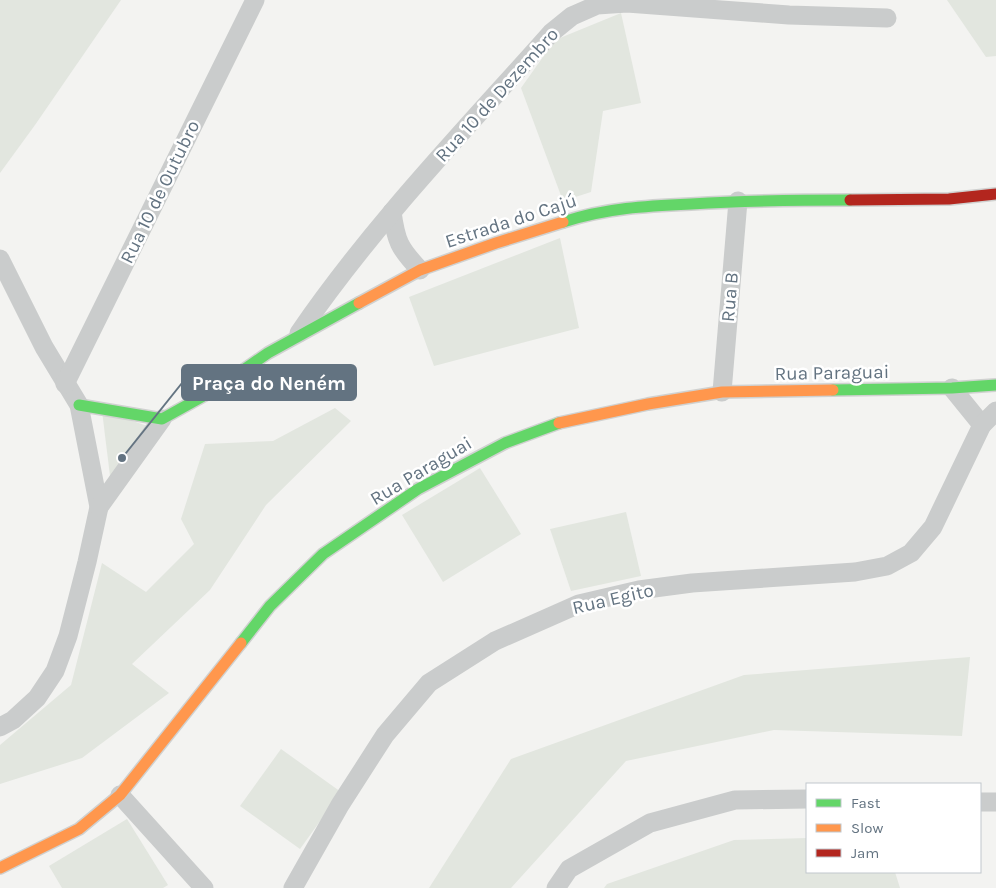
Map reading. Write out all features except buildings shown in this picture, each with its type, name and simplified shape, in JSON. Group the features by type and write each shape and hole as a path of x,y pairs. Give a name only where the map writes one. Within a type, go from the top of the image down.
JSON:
{"street":[{"name":"Rua 10 de Outubro","path":"65,384 255,0"},
{"name":"Rua 10 de Dezembro","path":"297,336 334,284 392,212 551,33 572,16 597,5 627,3 789,16 887,18"},
{"name":"Estrada do Cajú","path":"162,419 216,389 297,336 420,270 496,243 588,214 628,207 738,202 949,199 996,194"},
{"name":"Rua B","path":"722,392 738,202"},
{"path":"392,212 396,237 404,253 420,270"},
{"path":"0,259 44,347 79,405 99,507 88,562 68,636 55,671 37,698 13,720 0,727"},
{"name":"Rua Paraguai","path":"0,868 79,830 120,795 270,606 323,554 418,489 505,442 565,421 648,404 722,392 952,388 996,385"},
{"path":"952,388 982,425"},
{"path":"79,405 162,419 99,507"},
{"name":"Rua Egito","path":"293,888 340,805 385,735 429,684 495,641 579,604 639,590 692,583 855,572 887,566 911,553 933,527 982,425 996,411"},
{"path":"120,795 204,888"},
{"path":"556,888 569,869 650,823 735,800 806,799"},
{"path":"981,802 996,802"}],"shaded area":[{"path":"0,0 121,0 0,173"},
{"path":"947,0 996,0 996,56 986,57"},
{"path":"621,13 641,103 603,111 591,192 563,201 521,88 555,40"},
{"path":"560,238 579,328 434,366 409,297"},
{"path":"335,408 351,421 266,505 210,590 132,664 169,693 82,758 0,784 0,745 71,685 102,563 146,592 194,544 181,519 205,444 273,441"},
{"path":"102,411 163,431 111,484"},
{"path":"480,468 521,534 443,582 402,515"},
{"path":"626,512 641,576 571,591 550,529"},
{"path":"970,657 962,736 774,730 626,761 511,888 429,888 511,759 744,675"},
{"path":"281,749 341,792 300,849 240,806"},
{"path":"127,819 168,885 163,888 62,888 49,866"},
{"path":"806,838 806,873 895,873 900,888 604,888 607,884 734,840"}],"traffic: fast":[{"path":"563,222 579,217 642,207 751,201 850,200"},
{"path":"79,405 162,419 216,389 268,353 359,303"},
{"path":"833,390 952,388 996,385"},
{"path":"241,643 270,606 323,554 418,489 505,443 559,423"}],"traffic: slow":[{"path":"359,303 420,270 563,222"},
{"path":"559,423 648,404 722,392 833,390"},
{"path":"0,868 79,829 120,795 241,643"}],"traffic: jam":[{"path":"850,200 949,199 996,194"}],"place":[{"name":"Praça do Neném","path":"122,458"}]}
